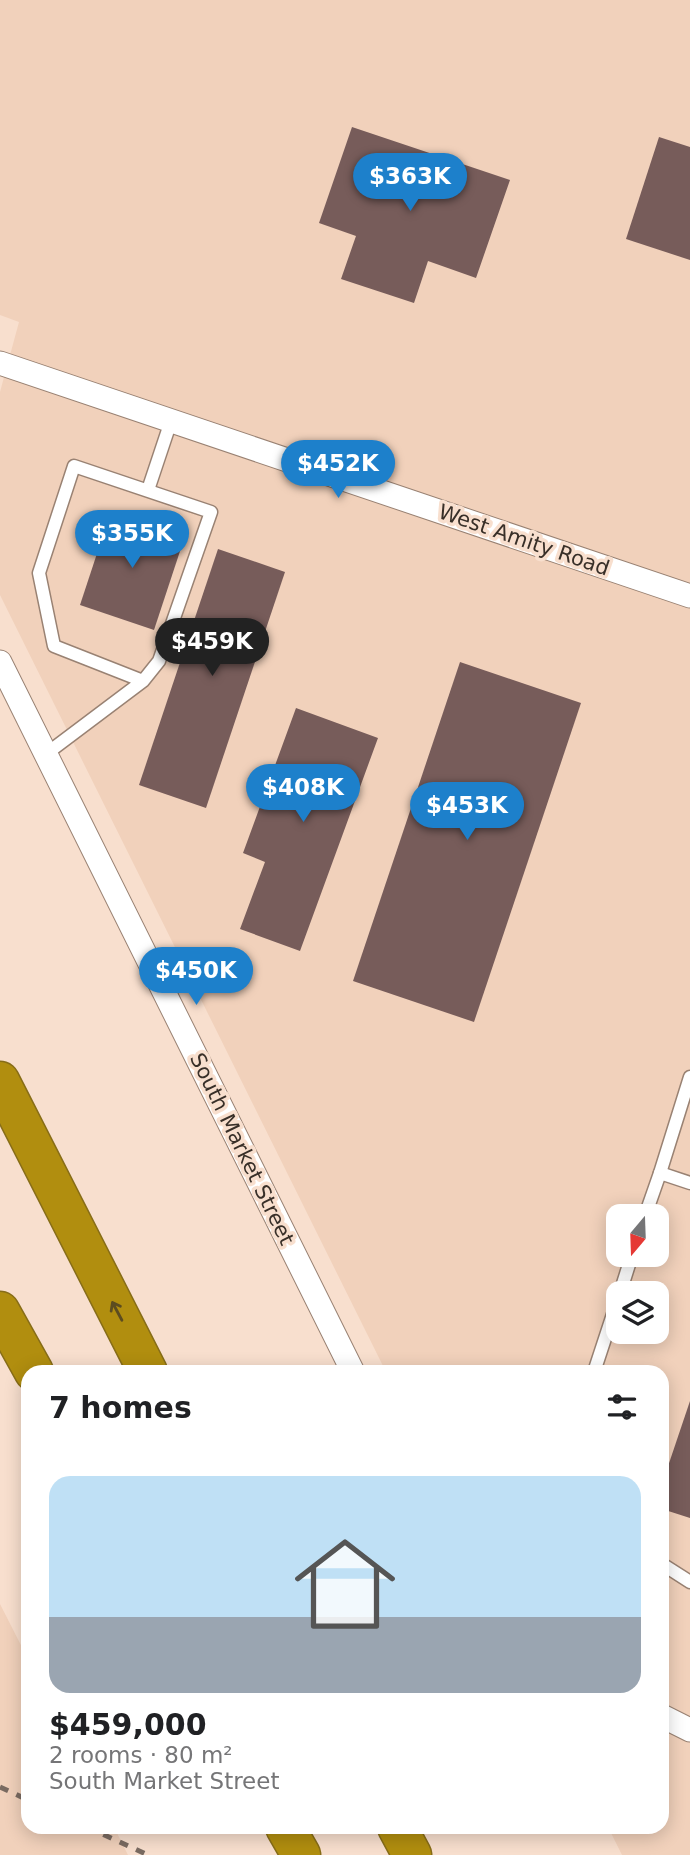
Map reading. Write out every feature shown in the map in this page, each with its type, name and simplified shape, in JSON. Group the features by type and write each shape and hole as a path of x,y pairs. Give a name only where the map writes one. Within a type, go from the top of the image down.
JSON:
{"highway":[{"path":"0,1081 144,1365"},
{"path":"0,1311 30,1365"},
{"path":"401,1834 412,1855"}],"street":[{"name":"West Amity Road","path":"0,363 690,596"},
{"name":"South Market Street","path":"0,662 350,1365"},
{"path":"669,1720 690,1730"}],"lane":[{"path":"148,490 171,421"},
{"path":"46,754 143,681 159,661 211,512 75,466 39,573 54,646 143,681"},
{"path":"649,1204 690,1077"},
{"path":"660,1173 690,1183"},
{"path":"596,1365 606,1336"},
{"path":"669,1568 690,1582"}],"shaded area":[{"path":"0,0 690,0 690,1855 622,1855 612,1834 669,1834 669,1365 383,1365 0,595 0,392 19,322 0,315"},
{"path":"0,1604 21,1645 21,1834 118,1834 128,1855 0,1855"}],"building":[{"path":"352,127 510,180 476,278 428,261 414,303 341,279 356,236 319,223"},
{"path":"659,137 690,147 690,260 626,239"},
{"path":"111,511 185,536 154,630 80,605"},
{"path":"218,549 285,572 206,808 139,785"},
{"path":"460,662 581,703 474,1022 353,981"},
{"path":"296,708 378,738 300,951 240,929 265,862 243,853"},
{"path":"690,1401 690,1518 669,1511 669,1463"}],"railway":[{"path":"0,1787 21,1797"},
{"path":"102,1834 148,1855"}]}
